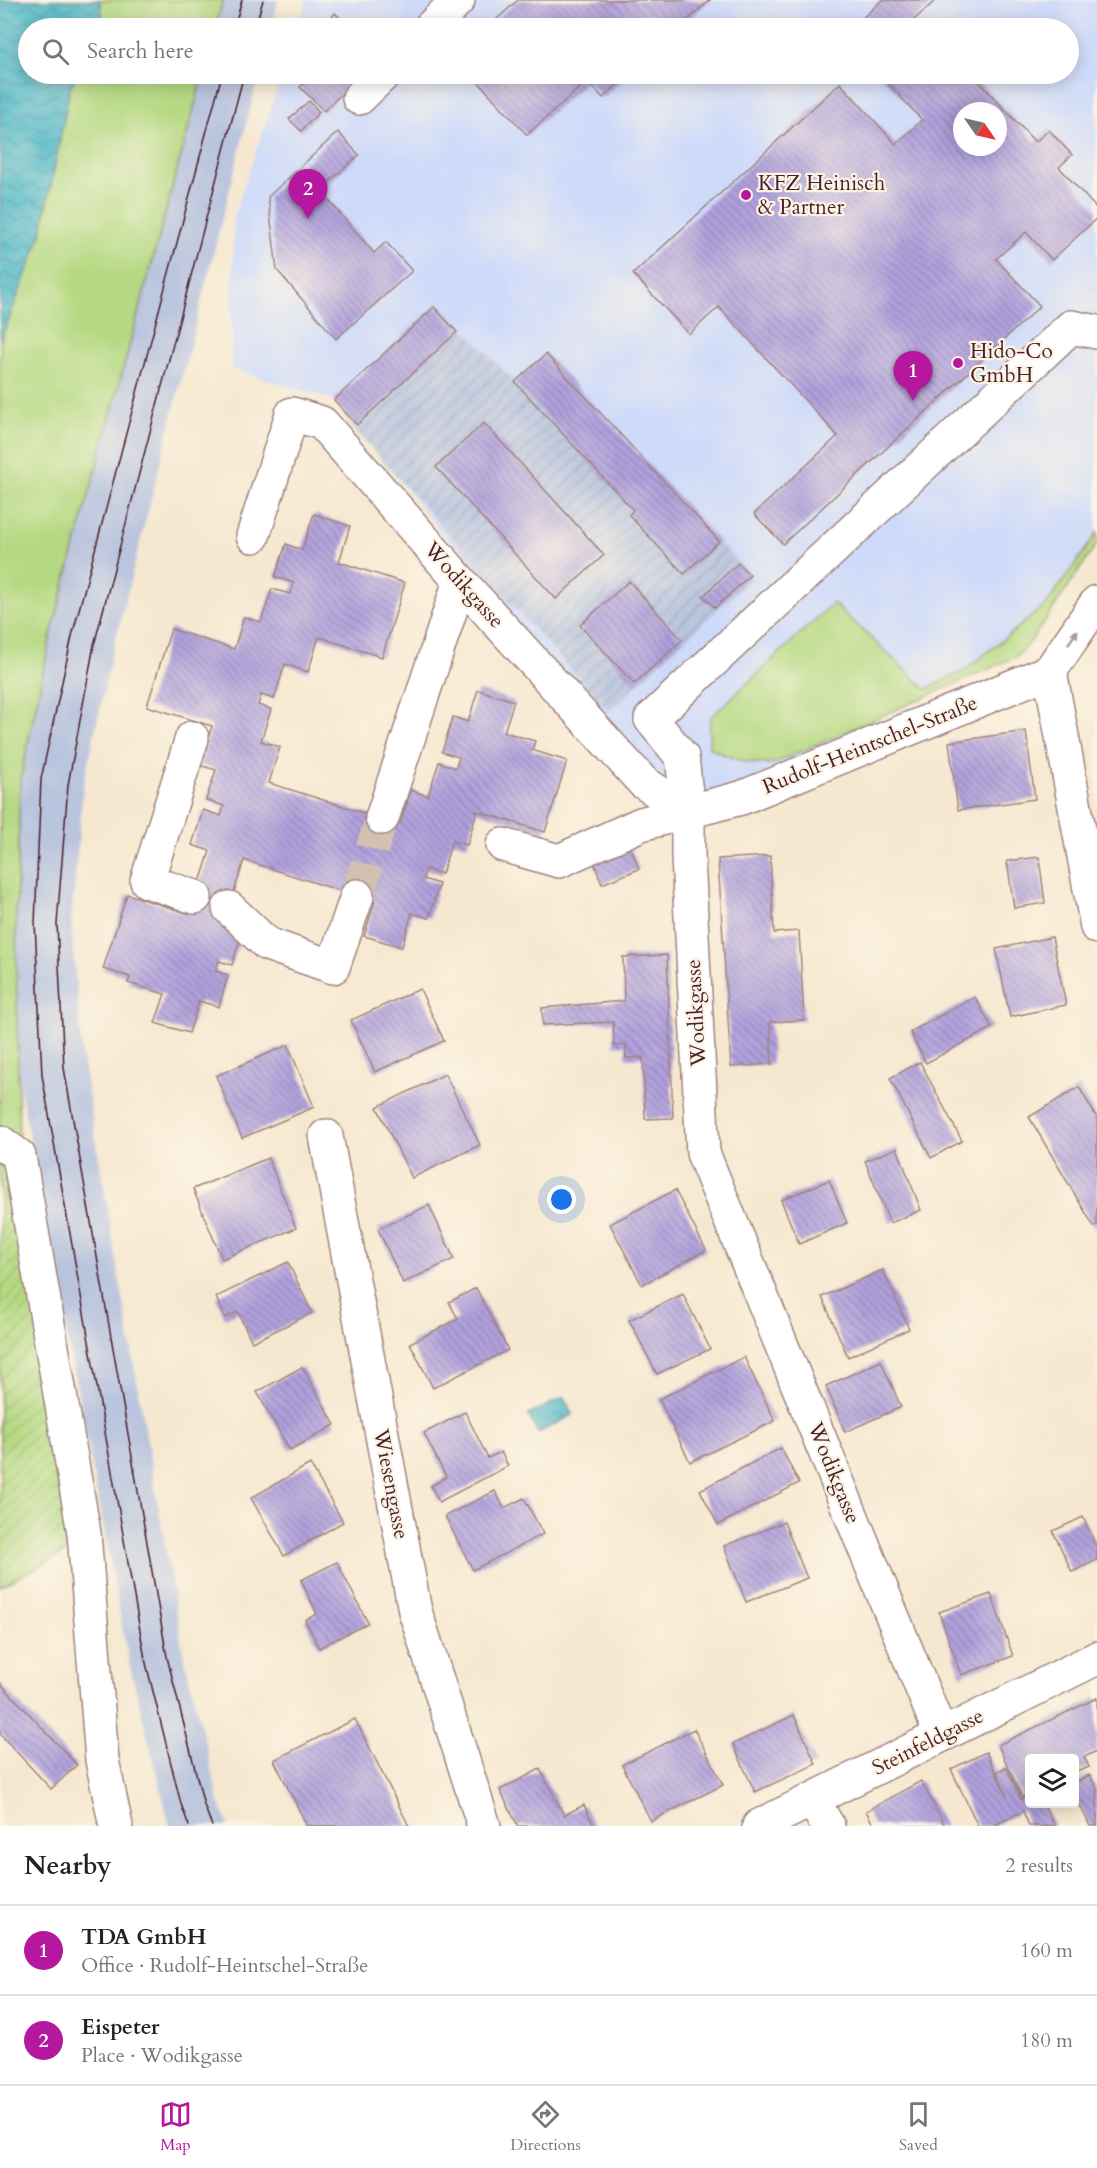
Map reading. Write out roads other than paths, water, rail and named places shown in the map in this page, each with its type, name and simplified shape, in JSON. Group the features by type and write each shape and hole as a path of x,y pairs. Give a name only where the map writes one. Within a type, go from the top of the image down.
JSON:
{"street":[{"path":"440,18 458,0"},
{"path":"359,98 374,84"},
{"path":"688,812 682,757 651,719 1071,327 1097,332"},
{"name":"Wodikgasse","path":"253,536 292,414 322,423 460,581 643,782 688,812 688,857 703,1153 941,1735"},
{"path":"382,818 460,581"},
{"path":"1097,602 1050,671 1097,927"},
{"name":"Rudolf-Heintschel-Straße","path":"503,845 559,861 640,824 741,798 1050,671"},
{"path":"192,738 147,881 195,897"},
{"path":"229,908 267,944 333,968 357,896"},
{"name":"Wiesengasse","path":"326,1136 415,1611 484,1826"},
{"path":"0,1142 19,1156 64,1408 84,1533 102,1760 116,1826"},
{"name":"Steinfeldgasse","path":"759,1826 820,1813 941,1735 1097,1658"}],"water":[{"path":"0,0 100,0 103,18 18,18 18,84 72,84 41,235 0,342"},
{"path":"564,1397 573,1415 538,1433 528,1415"}],"tunnel":[{"path":"357,896 382,818"}],"tram line":[{"path":"237,18 242,0"},
{"path":"258,18 263,0"},
{"path":"189,1826 181,1804 145,1659 42,1075 35,923 41,779 72,636 219,84"},
{"path":"212,1826 204,1805 167,1657 64,1068 57,924 68,785 94,645 241,84"}],"place":[{"name":"KFZ Heinisch & Partner","path":"746,195"},
{"name":"Eispeter","path":"308,219"},
{"name":"Hido-Co GmbH","path":"958,363"},
{"name":"TDA GmbH","path":"913,401"}]}
